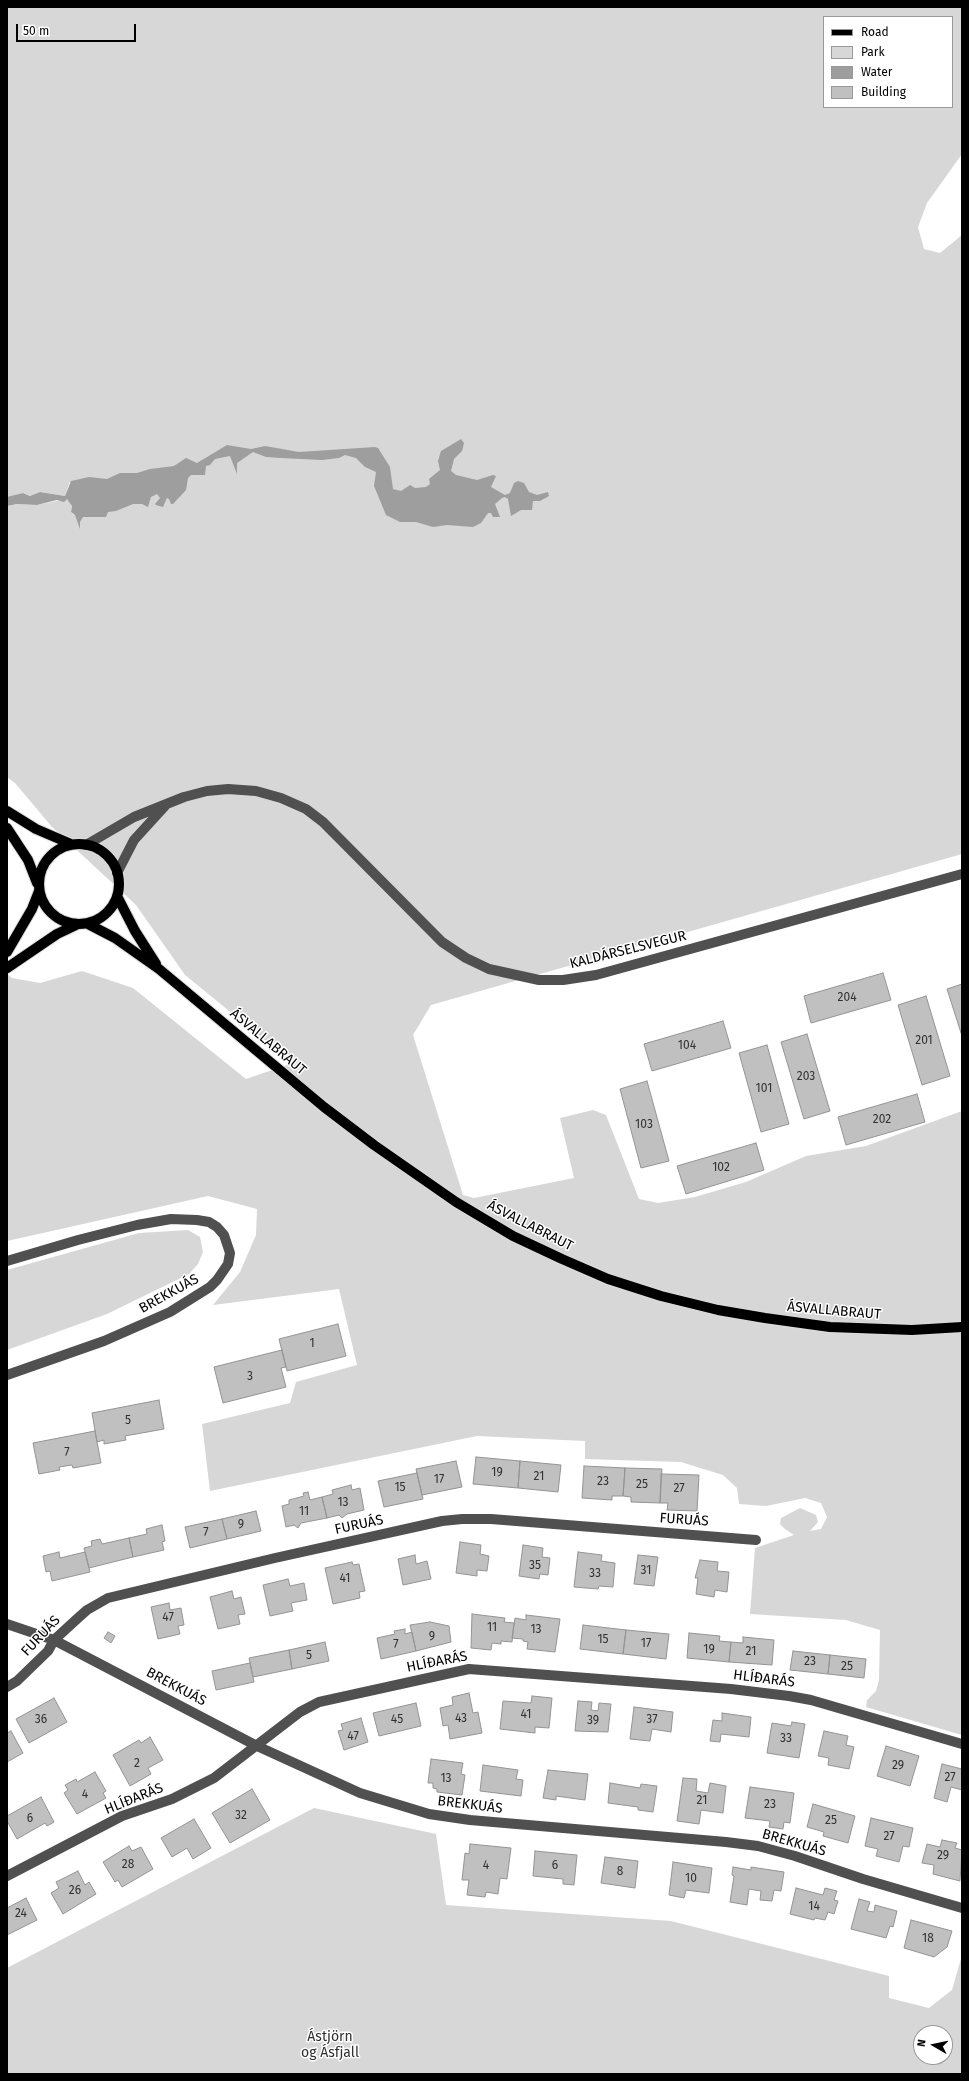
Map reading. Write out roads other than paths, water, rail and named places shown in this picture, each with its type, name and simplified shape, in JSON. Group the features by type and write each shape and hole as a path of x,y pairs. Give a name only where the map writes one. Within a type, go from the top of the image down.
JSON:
{"main road":[{"path":"7,811 36,829 70,844 86,845 102,851 110,859 117,873 119,890 108,912 99,919 88,924 76,925 64,922 54,916 45,908 28,860 7,828"},
{"path":"7,952 32,909 39,888 40,873 44,863 51,854 70,844"},
{"name":"ÁSVALLABRAUT","path":"117,896 135,931 159,969"},
{"name":"ÁSVALLABRAUT","path":"88,924 115,938 159,969 324,1107 374,1145 456,1202 513,1236 562,1259 608,1279 661,1296 718,1310 765,1318 830,1327 912,1330 962,1327"},
{"path":"7,968 50,938 76,925"}],"street":[{"name":"KALDÁRSELSVEGUR","path":"86,845 134,817 184,797 208,791 228,789 256,792 281,798 306,809 323,822 442,942 466,958 489,969 539,980 563,980 596,975 962,874"},
{"name":"KALDÁRSELSVEGUR","path":"117,873 134,840 167,804"},
{"name":"BREKKUÁS","path":"7,1261 78,1240 137,1225 171,1219 209,1222 217,1227 224,1235 230,1253 228,1264 210,1287 170,1312 104,1341 7,1376"},
{"name":"FURUÁS","path":"7,1687 17,1681 48,1651 54,1640 87,1610 108,1598 275,1558 442,1522 462,1519 491,1519 756,1540"},
{"name":"BREKKUÁS","path":"7,1624 54,1640 257,1746 360,1793 429,1814 470,1820 758,1846 962,1908"},
{"name":"HLÍÐARÁS","path":"7,1876 122,1816 172,1799 198,1787 214,1778 244,1753 257,1746 300,1712 319,1702 469,1669 731,1689 789,1696 811,1700 962,1744"}],"water":[{"path":"461,439 464,443 462,451 454,459 451,471 456,475 477,480 493,475 496,476 491,487 505,495 510,493 514,483 518,481 524,483 529,492 537,495 548,492 549,496 540,501 533,501 532,510 521,510 511,516 508,499 505,497 495,504 500,517 493,517 491,513 488,513 481,523 473,527 447,525 433,527 416,522 400,522 386,515 374,486 376,472 365,467 356,458 345,455 339,458 322,460 281,458 266,457 253,452 237,463 237,474 230,456 215,459 210,465 206,466 205,475 191,475 188,478 186,490 173,504 171,504 167,498 163,507 156,505 155,504 160,498 157,494 151,497 148,507 142,504 133,504 116,511 108,512 106,517 83,517 80,522 80,529 75,515 71,512 72,506 67,499 64,502 57,500 37,505 17,504 7,506 7,497 23,493 30,496 40,492 65,496 71,481 89,477 107,479 120,473 137,473 150,469 174,466 186,458 197,463 227,445 251,449 265,446 299,452 375,447 378,448 390,467 393,489 401,491 410,485 415,488 426,487 430,484 429,479 440,470 438,461 441,451"}],"park label":[{"name":"Ástjörn og Ásfjall","path":"330,2046"}]}
